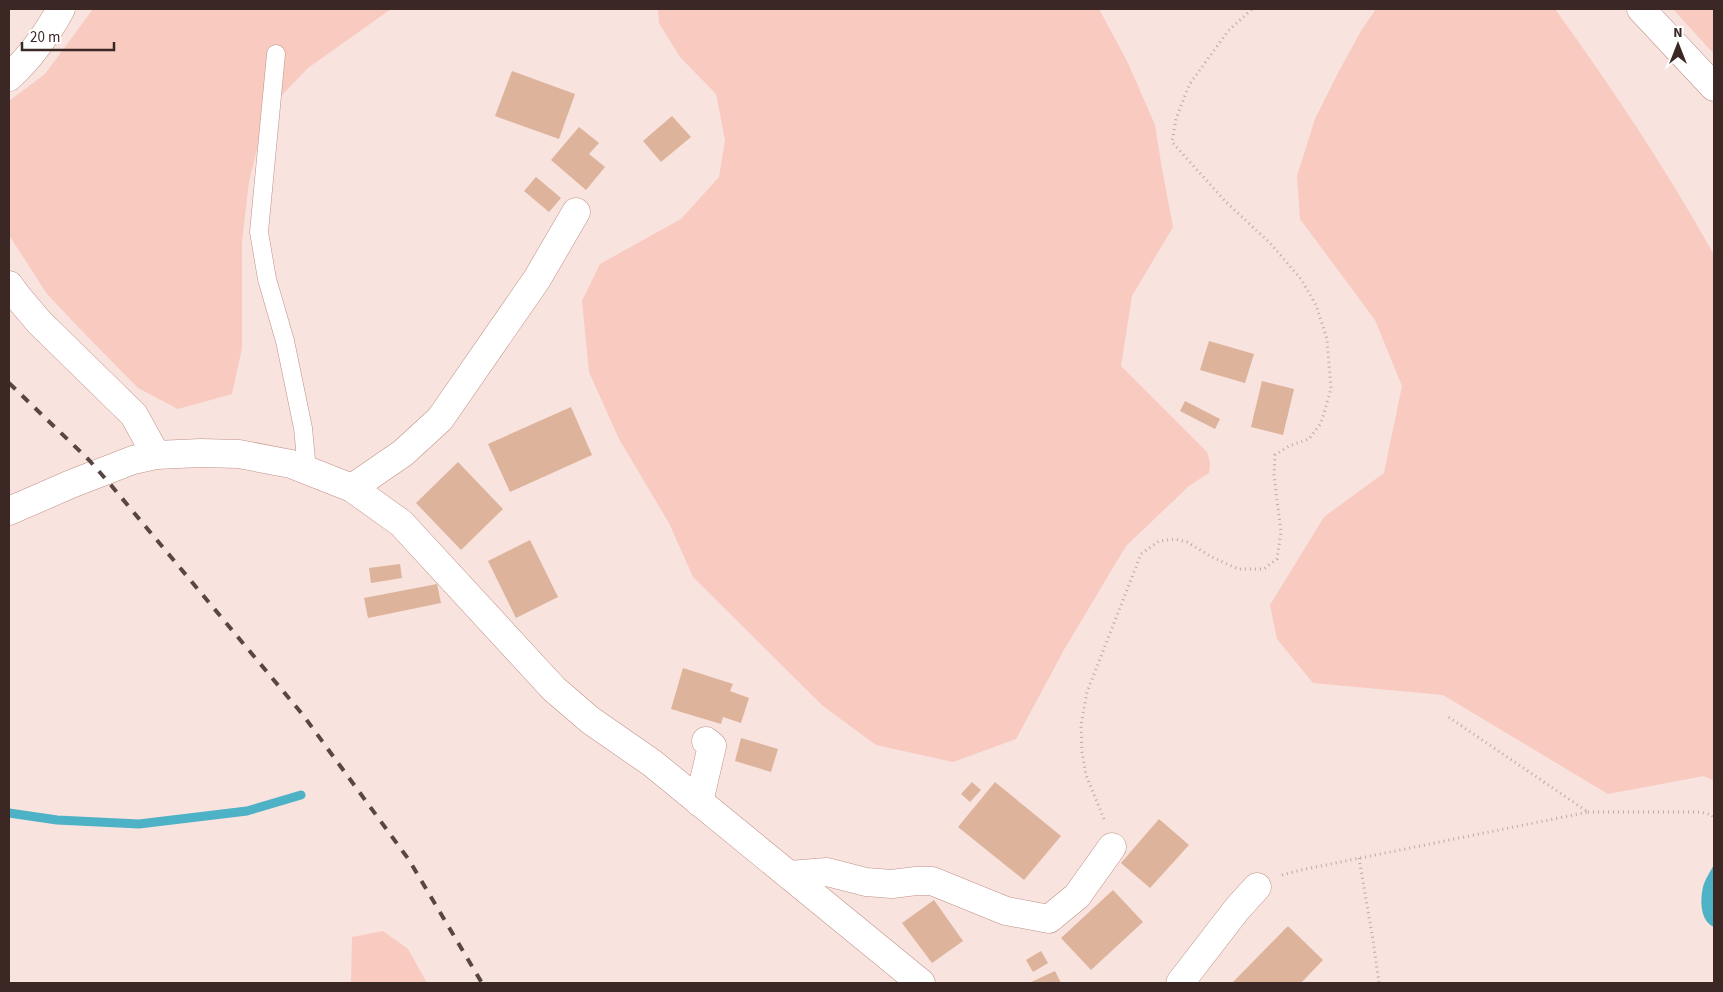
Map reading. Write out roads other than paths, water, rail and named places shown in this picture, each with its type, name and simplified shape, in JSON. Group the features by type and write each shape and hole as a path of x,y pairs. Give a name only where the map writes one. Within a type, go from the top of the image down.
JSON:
{"street":[{"path":"9,77 48,33 61,9"},
{"path":"1641,9 1714,88"},
{"path":"352,488 403,453 440,418 537,279 576,212"},
{"path":"9,285 39,322 134,416 156,455"},
{"path":"9,511 115,467 156,455 239,454 291,464 352,488 401,523 554,689 590,720 652,763 921,983"},
{"path":"699,802 712,746 706,741"},
{"path":"789,875 827,872 866,882 892,884 932,881 1006,911 1049,919 1077,896 1112,847"},
{"path":"1180,983 1237,909 1257,887"}],"lane":[{"path":"276,54 259,232 262,257 285,341 303,428 307,470"}],"water":[{"path":"1714,864 1714,927 1706,920 1701,904 1704,884"}],"waterway":[{"path":"9,813 57,820 139,824 247,811 301,795"}],"railway":[{"path":"9,383 89,460 303,715 409,860 482,983"}]}
